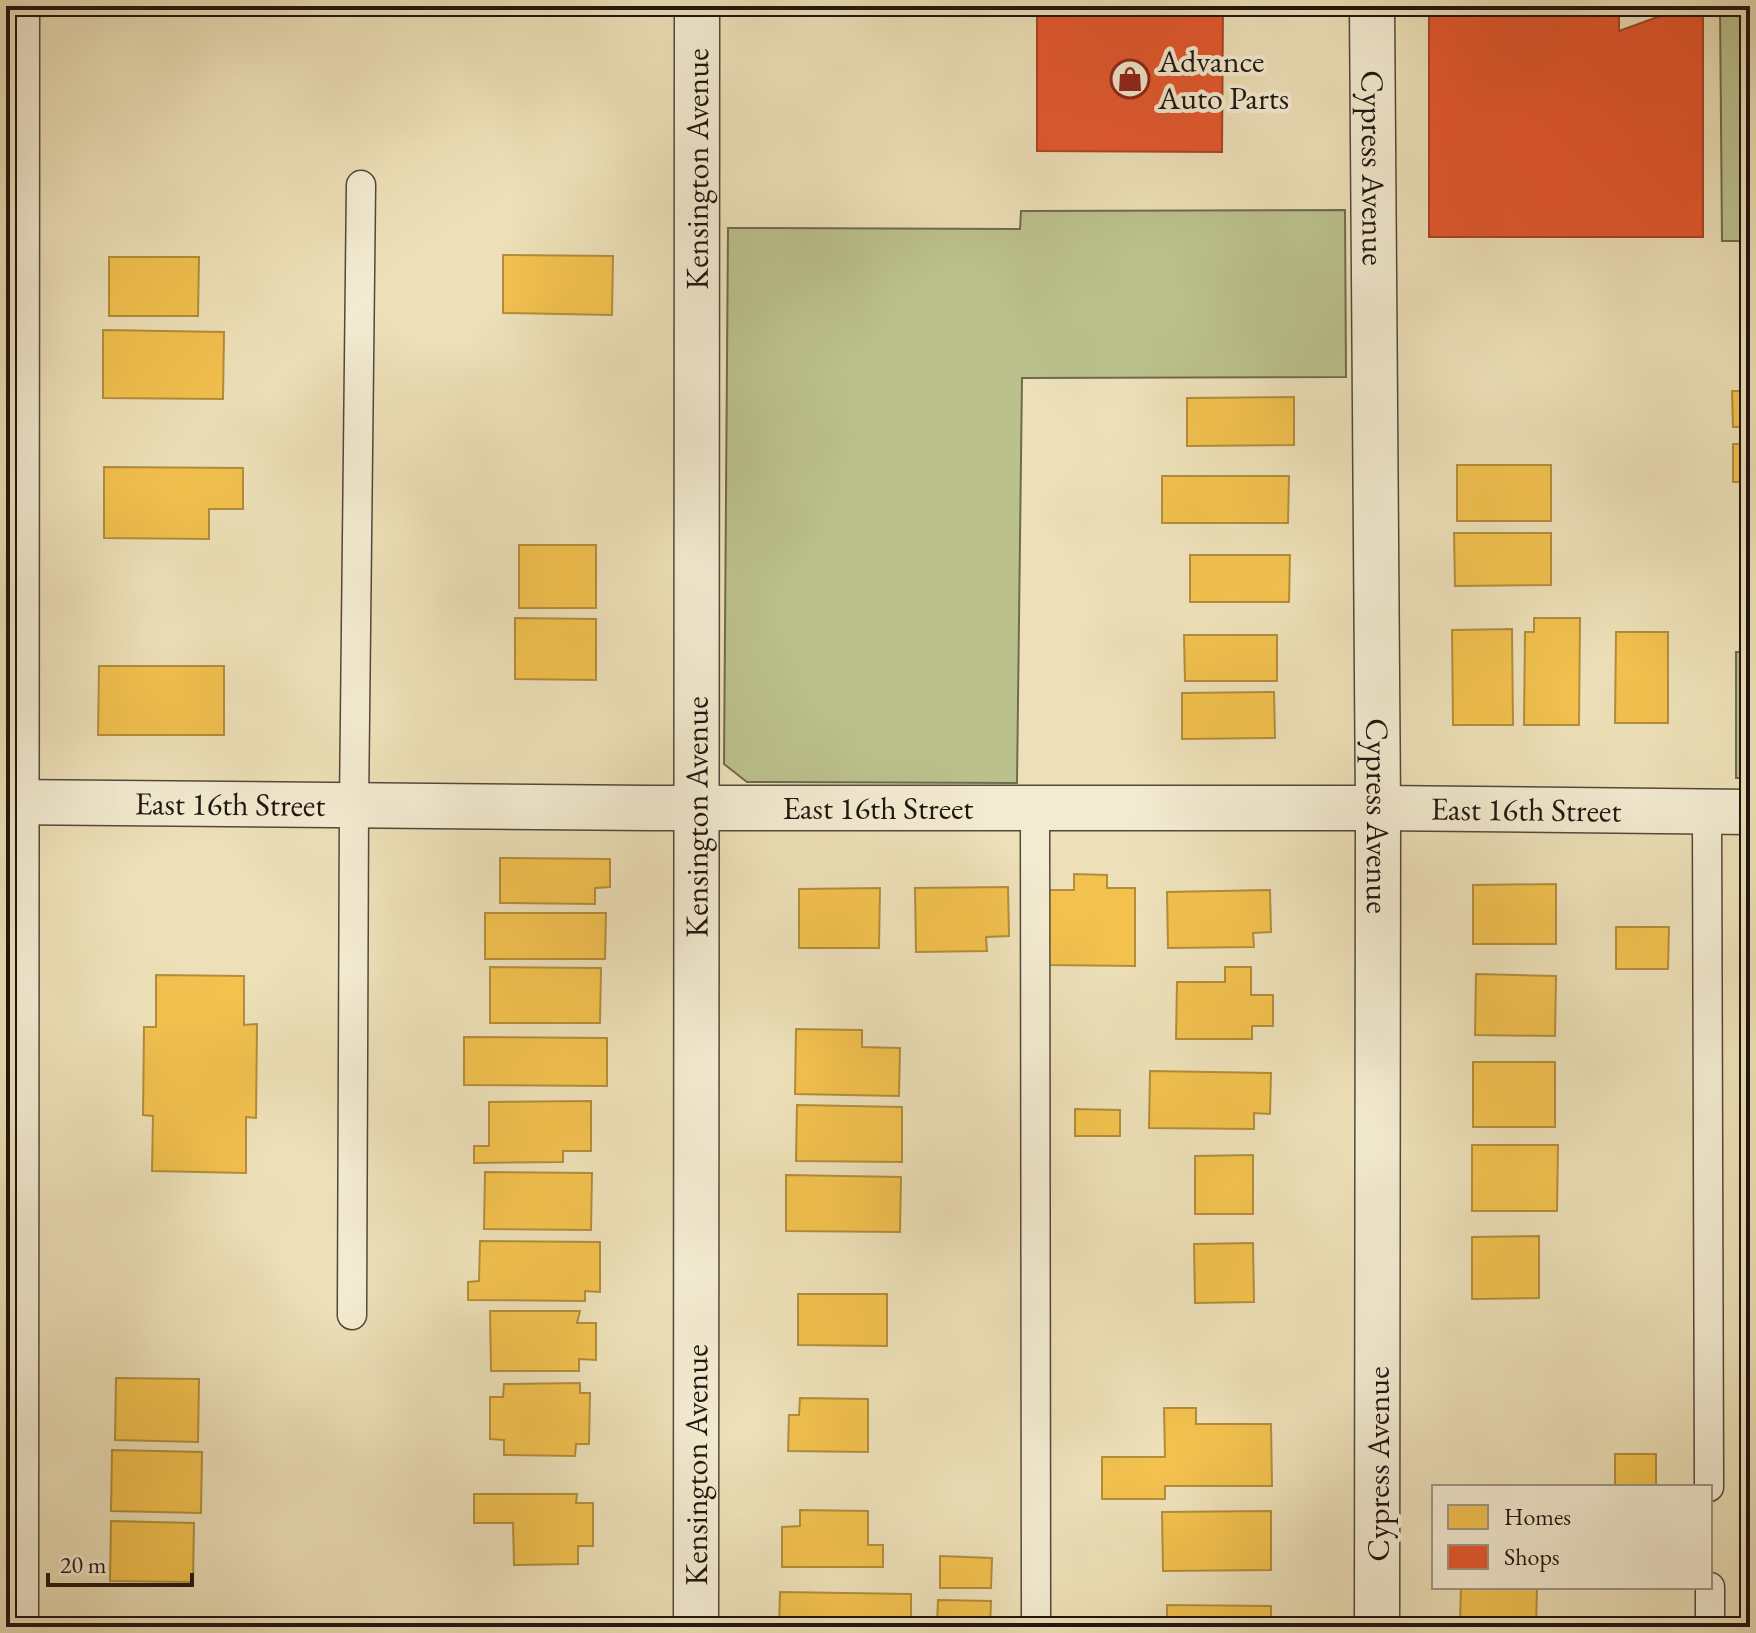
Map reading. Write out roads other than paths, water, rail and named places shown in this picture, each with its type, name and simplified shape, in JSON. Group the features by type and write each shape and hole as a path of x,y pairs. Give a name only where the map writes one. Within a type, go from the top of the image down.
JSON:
{"street":[{"path":"16,1627 12,802 17,6"},
{"name":"Kensington Avenue","path":"696,1627 699,808 697,6"},
{"name":"Cypress Avenue","path":"1372,6 1378,808 1377,1627"},
{"name":"East 16th Street","path":"12,802 1750,812"}],"lane":[{"path":"352,1315 361,185"},
{"path":"1035,808 1036,1627"},
{"path":"1707,813 1709,1485"},
{"path":"1710,1589 1710,1627"}],"place":[{"name":"Advance Auto Parts","path":"1130,79"}]}
